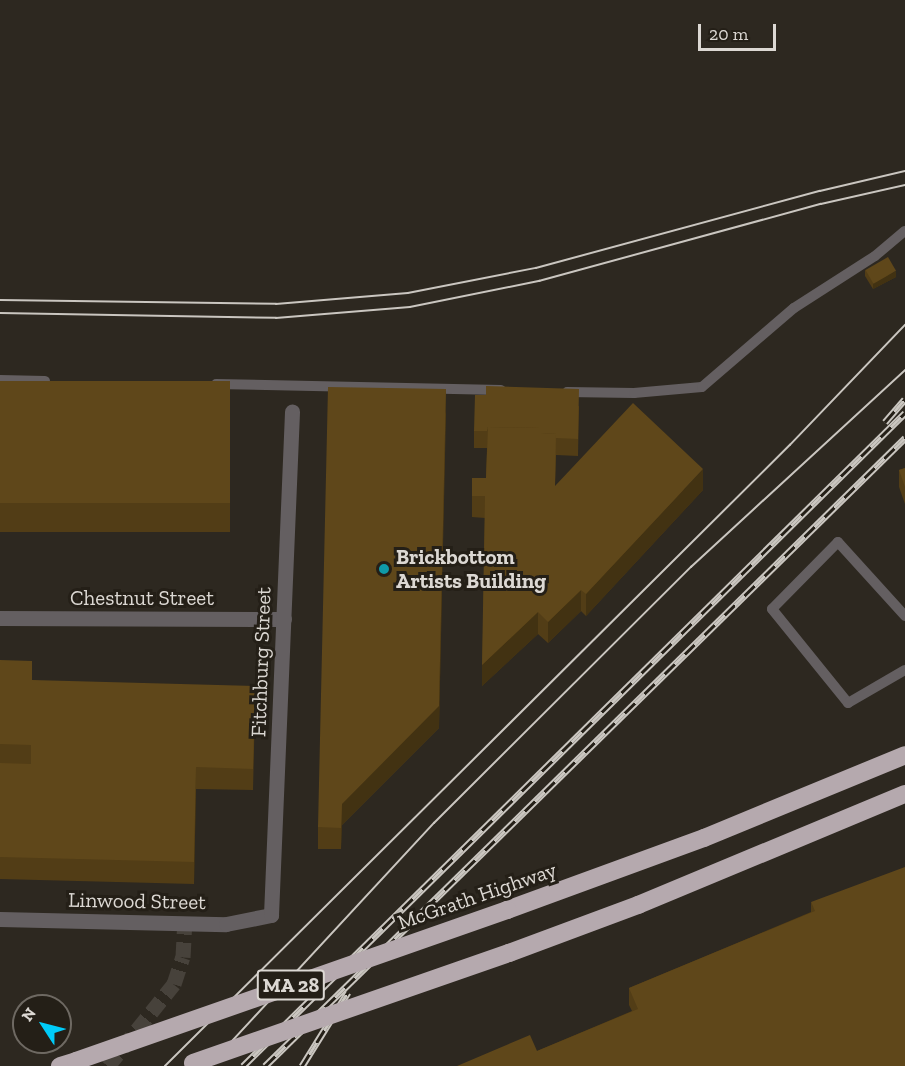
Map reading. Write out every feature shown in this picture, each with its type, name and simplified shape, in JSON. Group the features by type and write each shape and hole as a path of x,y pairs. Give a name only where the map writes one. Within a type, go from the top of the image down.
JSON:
{"highway":[{"name":"McGrath Highway","path":"68,1063 507,910 704,838 905,755"},
{"name":"MA 28","path":"185,1066 509,953 667,893 905,794"}],"street":[{"name":"Fitchburg Street","path":"271,915 292,411"},
{"name":"Chestnut Street","path":"0,618 284,619"},
{"name":"Linwood Street","path":"0,919 226,924 271,915"}],"lane":[{"path":"552,391 634,393 702,387 794,308 875,256 905,231"},
{"path":"0,380 59,381"},
{"path":"200,384 517,391"},
{"path":"905,616 838,542 772,609 848,703 905,670"}],"building":[{"path":"888,257 896,271 873,284 865,270"},
{"path":"0,381 230,381 230,503 0,503"},
{"path":"486,386 579,389 578,439 556,438 556,434 541,433 541,428 488,427 487,431 474,431 475,395 486,395"},
{"name":"Brickbottom Artists Building","path":"328,387 446,389 439,706 342,804 341,828 318,827"},
{"path":"633,403 703,469 586,594 581,590 548,622 538,612 482,665 485,496 472,496 472,478 486,478 488,427 541,428 541,433 556,434 555,486"},
{"path":"905,468 905,487 899,470"},
{"path":"0,660 32,661 32,680 255,686 253,769 196,767 194,862 0,857 0,763 31,764 31,745 0,744"},
{"path":"905,867 905,1066 457,1066 530,1035 537,1051 638,1009 629,988 815,911 811,902"}],"tunnel":[{"path":"108,1066 174,984 183,957 185,923"}],"tram line":[{"path":"0,300 276,304 408,293 536,268 820,191 905,171"},
{"path":"0,313 276,318 410,307 539,281 821,204 905,185"},
{"path":"165,1066 790,445 905,325"},
{"path":"209,1066 434,823 691,567 905,370"}],"railway":[{"path":"885,422 905,399"},
{"path":"243,1066 905,413"},
{"path":"265,1066 905,438"},
{"path":"302,1066 348,992"}],"place":[{"name":"Brickbottom Artists Building","path":"384,569"}]}
